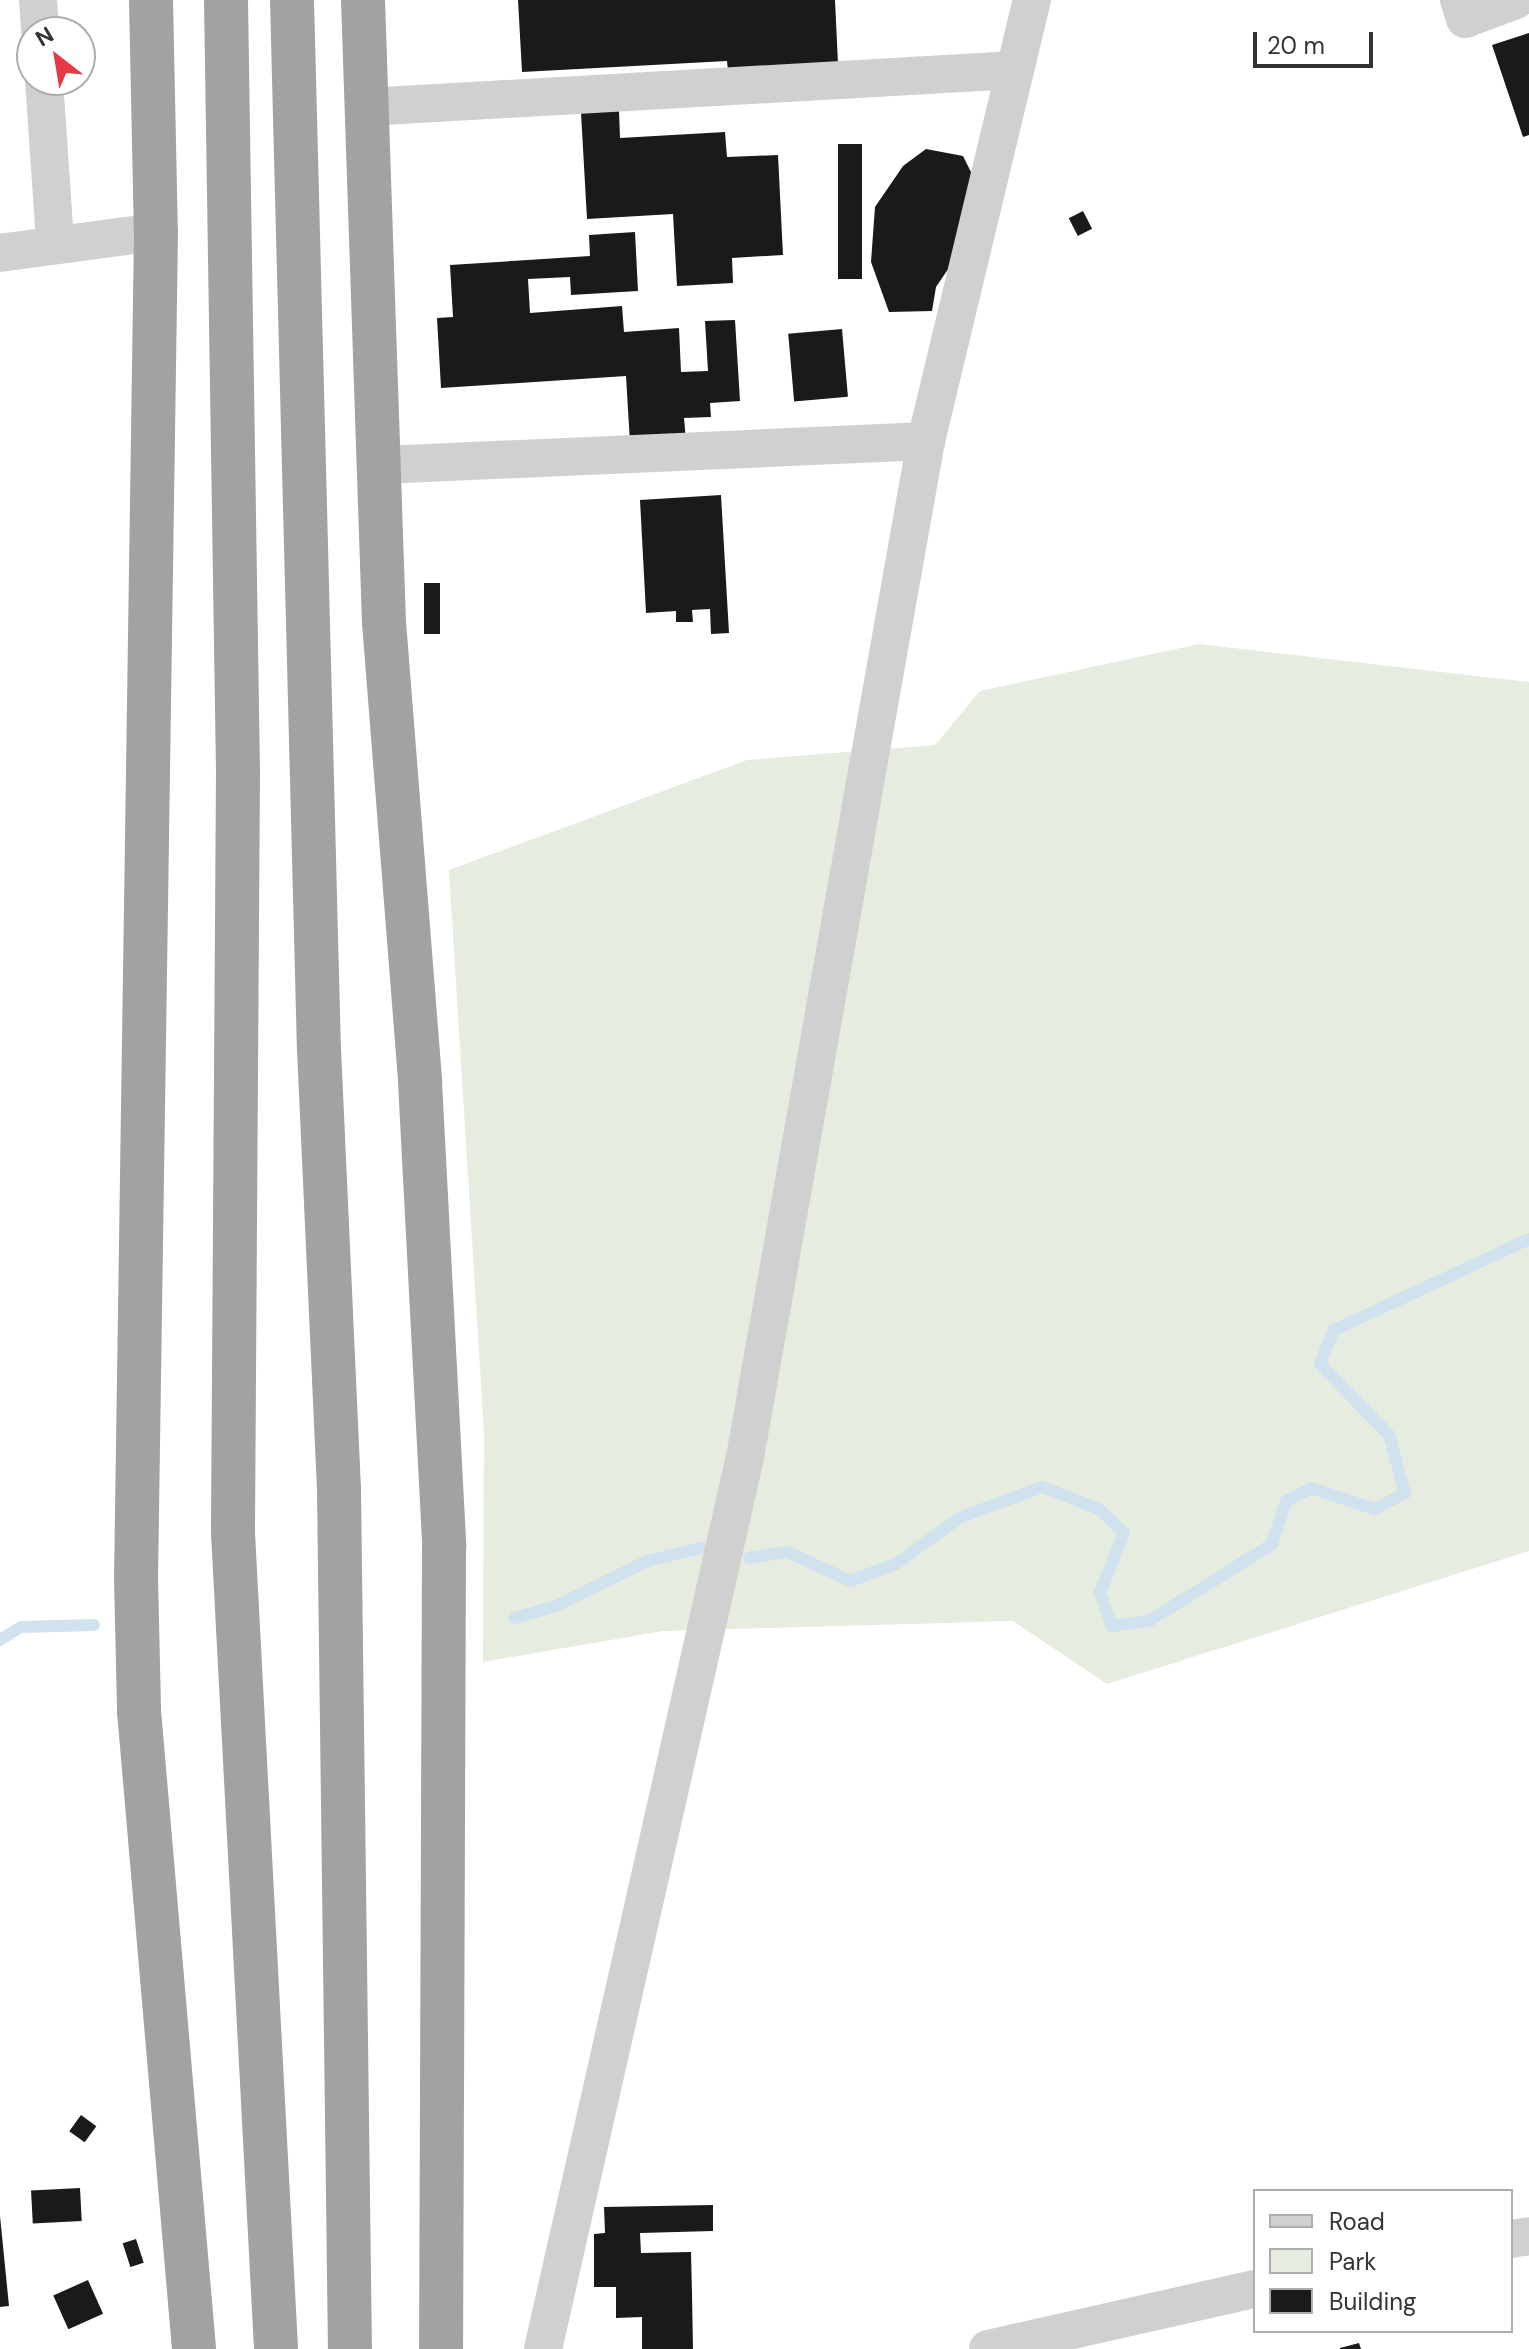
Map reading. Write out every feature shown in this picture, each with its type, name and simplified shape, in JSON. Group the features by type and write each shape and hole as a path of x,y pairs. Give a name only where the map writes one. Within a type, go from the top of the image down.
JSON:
{"highway":[{"path":"151,0 156,232 136,1577 139,1711 194,2349"},
{"path":"226,0 238,772 233,1533 246,1696 276,2349"},
{"path":"292,0 319,1049 339,1490 350,2349"},
{"path":"363,0 384,622 420,1082 444,1547 447,1682 441,2349"}],"street":[{"path":"543,2349 745,1457 926,441 1032,0"},
{"path":"1459,0 1465,19 1516,0"},
{"path":"366,107 1015,70"},
{"path":"45,96 55,242"},
{"path":"0,253 55,242 156,232"},
{"path":"381,465 926,441"},
{"path":"988,2349 1253,2289"}],"green space":[{"path":"1199,644 1529,682 1529,1551 1107,1684 1013,1621 663,1631 483,1662 484,1432 449,870 747,760 935,745 980,691"}],"building":[{"path":"518,0 835,0 838,64 728,71 727,61 522,72"},
{"path":"1529,33 1529,135 1523,137 1492,45"},
{"path":"619,111 620,138 725,132 727,157 778,155 783,255 732,258 733,283 677,286 673,214 587,219 581,113"},
{"path":"838,144 862,144 862,279 838,279"},
{"path":"926,149 963,156 974,178 959,253 936,287 932,311 889,312 871,262 875,207 903,166"},
{"path":"1083,211 1092,229 1078,236 1069,218"},
{"path":"635,232 638,291 571,295 570,277 528,279 530,313 622,306 624,332 679,328 681,372 708,371 705,321 735,320 740,401 710,403 711,417 684,418 686,440 630,443 626,376 441,388 437,318 453,317 450,265 590,256 589,235"},
{"path":"842,329 848,397 794,401 788,334"},
{"path":"721,495 729,633 711,634 710,609 692,610 693,622 676,622 676,611 646,613 640,500"},
{"path":"424,583 440,583 440,634 424,634"},
{"path":"81,2115 96,2126 85,2142 69,2131"},
{"path":"80,2188 82,2221 33,2224 31,2191"},
{"path":"713,2205 713,2231 640,2233 641,2253 691,2252 693,2349 642,2349 642,2317 616,2318 616,2287 594,2287 594,2234 605,2233 604,2207"},
{"path":"0,2216 9,2306 0,2307"},
{"path":"136,2239 144,2263 130,2267 123,2243"},
{"path":"88,2280 103,2314 68,2329 53,2295"},
{"path":"1359,2343 1361,2349 1340,2349 1340,2348"}],"waterway":[{"path":"749,1558 788,1552 850,1581 896,1564 959,1518 1042,1487 1099,1509 1124,1533 1100,1593 1112,1626 1149,1621 1272,1544 1286,1501 1311,1488 1375,1509 1405,1493 1389,1435 1320,1364 1334,1330 1529,1239"},
{"path":"514,1618 556,1606 647,1561 702,1548"},
{"path":"0,1640 21,1627 94,1625"}]}
